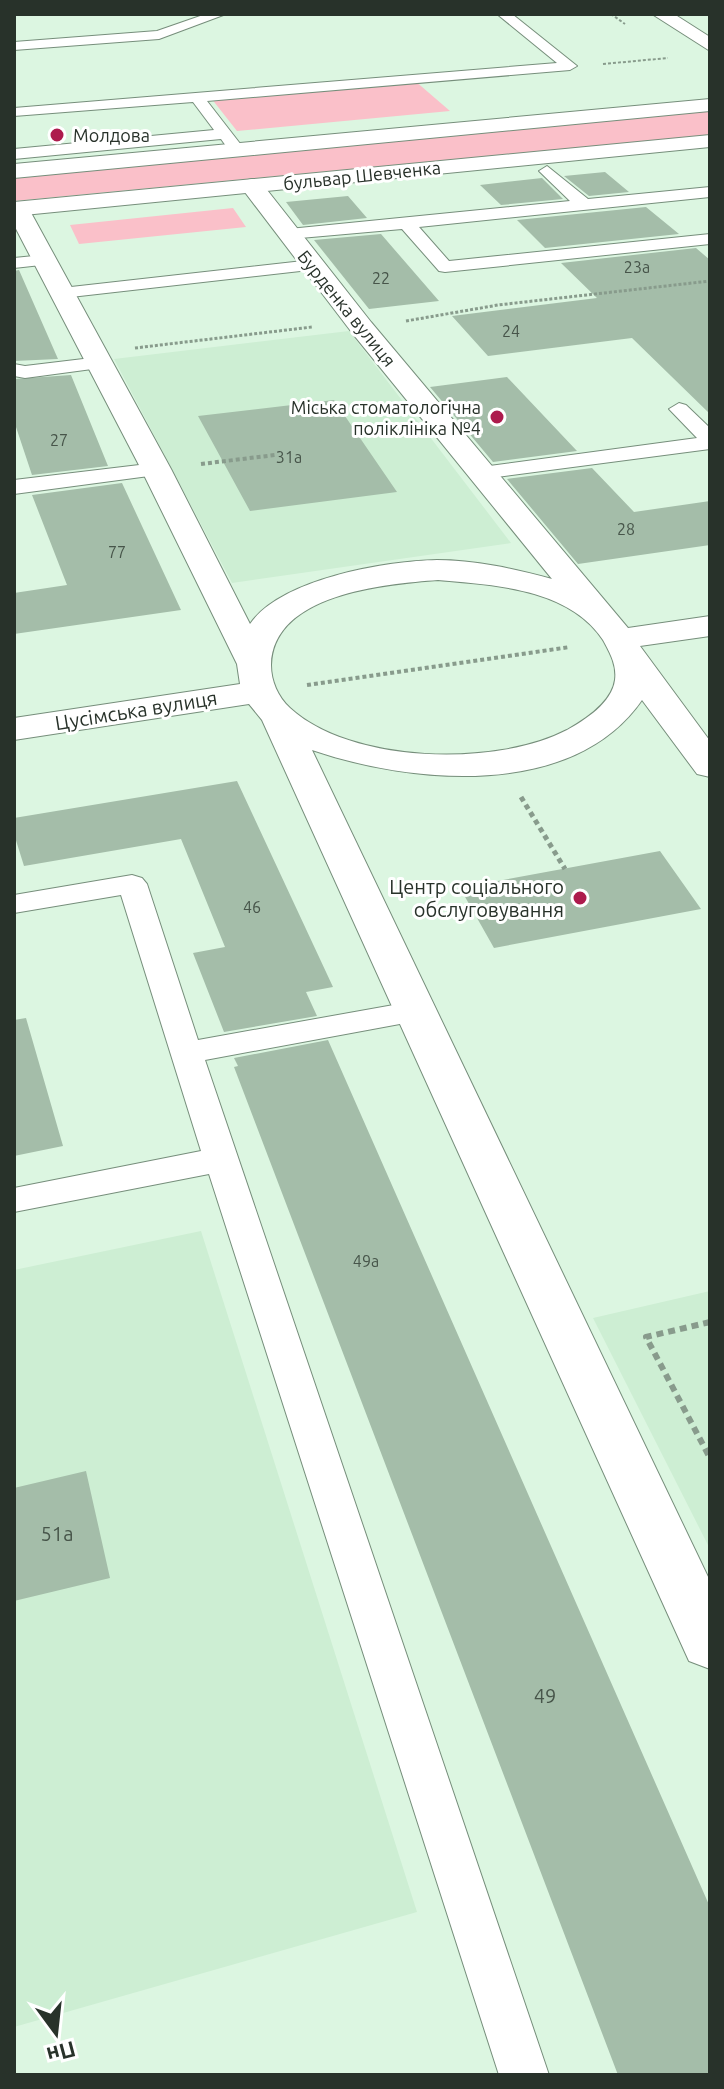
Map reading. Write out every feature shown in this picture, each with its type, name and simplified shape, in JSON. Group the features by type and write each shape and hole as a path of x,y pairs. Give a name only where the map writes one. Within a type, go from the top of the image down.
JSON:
{"street":[{"path":"661,14 710,45"},
{"name":"бульвар Шевченка","path":"14,171 231,142 710,105"},
{"name":"бульвар Шевченка","path":"16,209 710,141"},
{"name":"Бурденка вулиця","path":"252,186 360,325 618,639 710,766"},
{"path":"16,209 156,469 263,689 710,1643"},
{"path":"618,639 626,699 603,724 543,753 498,763 456,766 385,761 336,748 305,735 263,689 259,636 277,616 318,591 366,577 438,570 499,575 553,590 618,639 710,626"},
{"name":"Цусімська вулиця","path":"14,729 263,689"}],"lane":[{"path":"14,46 159,35 219,14"},
{"path":"504,14 570,66"},
{"path":"14,112 570,66"},
{"path":"197,97 231,142"},
{"path":"14,154 231,142"},
{"path":"547,171 584,205"},
{"path":"289,234 710,192"},
{"path":"406,223 445,267 710,239"},
{"path":"14,263 44,260"},
{"path":"62,293 312,265"},
{"path":"18,371 98,358"},
{"path":"710,405 679,409 710,441"},
{"path":"482,473 710,441"},
{"path":"14,487 156,469"},
{"path":"14,904 132,884 524,2075"},
{"path":"186,1053 416,1011"},
{"path":"14,1200 222,1159"}],"path":[{"path":"570,66 676,58"},
{"path":"98,358 498,305 710,281"},
{"path":"156,469 275,455"},
{"path":"263,689 618,639"},
{"path":"517,792 565,869"},
{"path":"710,1322 646,1337 710,1458"}],"shaded area":[{"path":"414,80 450,111 237,131 211,98"},
{"path":"710,110 710,135 14,201 14,176"},
{"path":"233,208 246,227 79,244 70,225"},
{"path":"349,331 511,543 232,583 114,359"},
{"path":"201,1231 417,1912 14,2027 14,1270"},
{"path":"710,1291 710,1549 593,1318"}],"building":[{"path":"605,172 629,192 589,196 564,176"},
{"path":"542,178 563,199 501,205 480,185"},
{"path":"348,196 367,218 303,225 286,202"},
{"path":"646,207 679,234 545,248 517,220"},
{"path":"381,234 439,301 369,309 314,240"},
{"path":"696,248 710,260 710,414 632,338 488,356 452,316 597,298 561,263"},
{"path":"19,270 58,359 14,361 14,271"},
{"path":"71,375 108,466 32,475 14,421 14,379"},
{"name":"Міська стоматологічна поліклініка №4","path":"507,377 577,451 493,462 430,387"},
{"path":"334,400 397,492 250,511 198,416"},
{"path":"592,468 634,512 710,501 710,545 578,564 507,479"},
{"path":"122,483 181,610 14,634 14,593 67,585 32,495"},
{"path":"237,781 333,987 306,992 317,1016 224,1032 193,953 225,947 181,839 24,866 14,834 14,818"},
{"name":"Центр соціального обслуговування","path":"660,851 701,909 494,948 460,888"},
{"path":"26,1018 63,1146 14,1156 14,1020"},
{"path":"328,1040 710,1907 710,2075 618,2075 234,1067 238,1066 234,1058"},
{"path":"86,1471 110,1578 14,1601 14,1488"}],"place":[{"name":"Молдова","path":"57,135"},
{"name":"Міська стоматологічна поліклініка №4","path":"497,417"},
{"name":"Центр соціального обслуговування","path":"580,898"}]}
